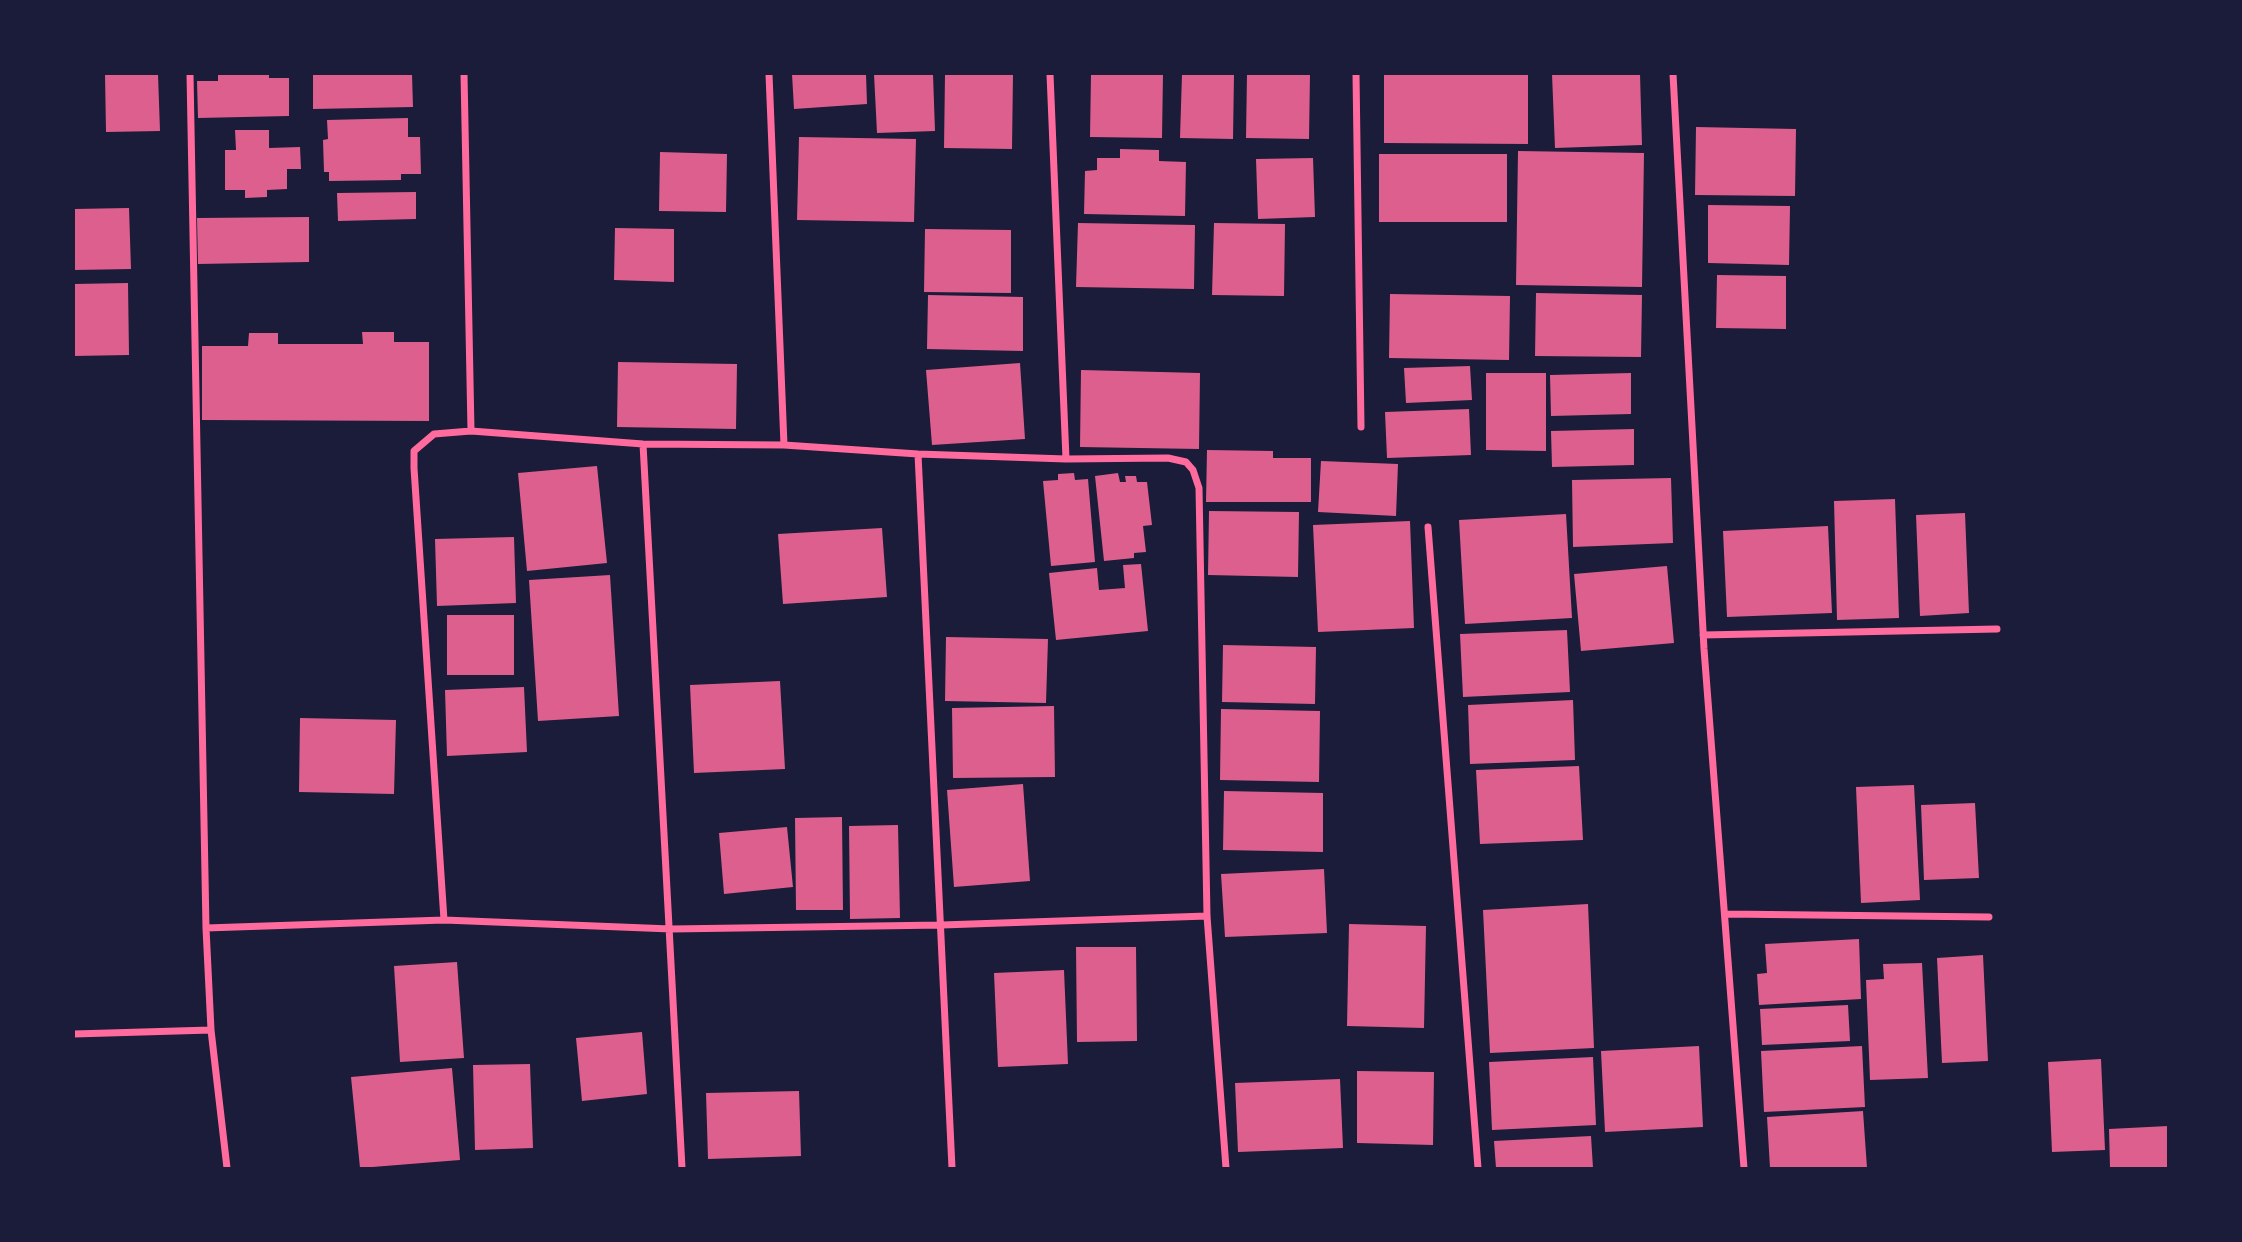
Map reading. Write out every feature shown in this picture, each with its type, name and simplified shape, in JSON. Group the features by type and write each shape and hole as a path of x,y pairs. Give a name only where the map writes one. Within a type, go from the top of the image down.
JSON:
{"street":[{"path":"190,74 206,928 211,1030 228,1168"},
{"path":"464,74 471,431"},
{"path":"769,74 783,445"},
{"path":"1050,74 1066,459"},
{"path":"1356,74 1361,427"},
{"path":"1673,74 1703,635 1744,1168"},
{"path":"444,920 414,451 434,434 471,431 643,444 783,445 918,454 1066,459 1168,458 1186,462 1196,479 1207,916 1226,1168"},
{"path":"643,444 682,1168"},
{"path":"918,454 953,1168"},
{"path":"1428,527 1478,1168"},
{"path":"1703,635 1997,629"},
{"path":"1726,914 1989,917"},
{"path":"206,928 444,920 671,929 942,925 1207,916"},
{"path":"74,1034 211,1030"}],"building":[{"path":"105,74 158,74 160,131 106,132"},
{"path":"218,74 269,74 269,78 289,78 289,116 198,118 197,81 218,81"},
{"path":"313,74 412,74 413,107 313,109"},
{"path":"792,74 866,74 867,104 794,109"},
{"path":"874,74 933,74 935,131 877,133"},
{"path":"945,74 1013,74 1012,149 944,148"},
{"path":"1091,74 1163,74 1162,138 1090,137"},
{"path":"1182,74 1234,74 1233,139 1180,138"},
{"path":"1247,74 1310,74 1309,139 1246,138"},
{"path":"1384,74 1528,74 1528,144 1384,143"},
{"path":"1552,74 1640,74 1642,145 1555,148"},
{"path":"408,118 408,137 420,137 421,174 401,174 401,180 329,181 329,172 324,172 323,140 328,139 327,120"},
{"path":"1696,127 1796,129 1795,196 1695,195"},
{"path":"235,130 269,130 269,148 300,147 301,169 287,169 287,189 267,190 267,197 245,198 245,190 225,190 225,150 236,150"},
{"path":"799,137 916,139 914,222 797,220"},
{"path":"1120,149 1159,150 1159,161 1186,162 1185,216 1084,214 1085,171 1097,170 1097,158 1120,158"},
{"path":"1518,151 1644,153 1642,287 1516,285"},
{"path":"660,152 727,154 726,212 659,211"},
{"path":"1379,154 1507,154 1507,222 1379,222"},
{"path":"1313,158 1315,217 1258,219 1256,159"},
{"path":"416,192 416,219 338,221 337,193"},
{"path":"1708,205 1790,206 1789,265 1708,263"},
{"path":"129,208 131,269 74,270 74,209"},
{"path":"309,217 309,262 198,264 197,218"},
{"path":"1078,223 1195,225 1194,289 1076,287"},
{"path":"1214,223 1285,224 1284,296 1212,295"},
{"path":"615,228 674,229 674,282 614,280"},
{"path":"925,229 1011,230 1011,293 924,292"},
{"path":"1717,275 1786,276 1786,329 1716,328"},
{"path":"128,283 129,355 74,356 74,284"},
{"path":"1536,293 1642,295 1641,357 1535,356"},
{"path":"1390,294 1510,296 1509,360 1389,358"},
{"path":"928,295 1023,297 1023,351 927,349"},
{"path":"362,332 394,332 394,342 429,342 429,421 202,420 202,346 248,346 249,333 278,333 278,344 363,344"},
{"path":"618,362 737,364 736,429 617,427"},
{"path":"1020,363 1025,439 932,445 926,370"},
{"path":"1470,366 1472,400 1406,403 1404,368"},
{"path":"1081,370 1200,373 1199,449 1080,447"},
{"path":"1486,373 1546,373 1546,451 1486,450"},
{"path":"1631,373 1631,414 1551,416 1550,375"},
{"path":"1469,409 1471,455 1387,458 1385,412"},
{"path":"1634,429 1634,465 1552,467 1551,431"},
{"path":"1207,450 1273,451 1273,458 1311,458 1311,502 1206,502"},
{"path":"1321,461 1398,464 1396,516 1318,512"},
{"path":"597,466 607,563 527,571 518,473"},
{"path":"1074,473 1075,480 1088,479 1095,562 1051,566 1043,481 1058,480 1058,474"},
{"path":"1118,473 1120,482 1126,482 1125,476 1136,476 1137,482 1147,482 1152,525 1143,526 1146,552 1134,553 1134,558 1104,561 1095,476"},
{"path":"1671,478 1673,543 1573,547 1572,480"},
{"path":"1895,499 1899,618 1837,620 1834,501"},
{"path":"1209,511 1299,512 1298,577 1208,575"},
{"path":"1965,513 1969,613 1920,616 1916,515"},
{"path":"1566,514 1572,618 1465,624 1459,520"},
{"path":"1410,521 1414,628 1318,632 1313,525"},
{"path":"1828,526 1832,613 1727,617 1723,531"},
{"path":"882,528 887,597 783,604 778,534"},
{"path":"514,537 516,603 437,606 435,539"},
{"path":"1141,564 1148,631 1056,640 1049,573 1097,568 1099,590 1125,588 1123,565"},
{"path":"1667,566 1674,643 1581,651 1574,574"},
{"path":"610,575 619,716 538,721 529,580"},
{"path":"447,615 514,615 514,675 447,675"},
{"path":"1567,630 1570,692 1463,697 1460,634"},
{"path":"946,637 1048,639 1046,703 945,701"},
{"path":"1223,645 1316,647 1315,704 1222,702"},
{"path":"780,681 785,769 694,773 690,685"},
{"path":"524,687 527,752 447,756 445,690"},
{"path":"1573,700 1575,760 1470,764 1468,705"},
{"path":"1054,706 1055,777 953,778 952,708"},
{"path":"1221,709 1320,711 1319,782 1220,780"},
{"path":"300,718 396,720 394,794 299,792"},
{"path":"1579,766 1583,840 1480,844 1476,770"},
{"path":"1023,784 1030,881 954,887 947,790"},
{"path":"1914,785 1920,900 1861,903 1856,787"},
{"path":"1224,791 1323,793 1323,852 1223,850"},
{"path":"1975,803 1979,878 1924,880 1921,805"},
{"path":"842,817 843,910 796,910 795,818"},
{"path":"898,825 900,918 850,919 849,826"},
{"path":"787,827 793,887 724,894 719,833"},
{"path":"1324,869 1327,933 1225,937 1221,874"},
{"path":"1588,904 1594,1048 1490,1053 1483,910"},
{"path":"1349,924 1426,926 1424,1028 1347,1026"},
{"path":"1859,939 1861,999 1759,1005 1757,974 1767,973 1765,944"},
{"path":"1076,947 1136,947 1137,1041 1077,1042"},
{"path":"1983,955 1988,1061 1942,1063 1937,958"},
{"path":"457,962 464,1058 400,1062 394,966"},
{"path":"1922,963 1928,1078 1870,1080 1866,980 1884,979 1883,964"},
{"path":"1064,970 1068,1064 998,1067 994,973"},
{"path":"1848,1005 1850,1041 1762,1045 1760,1009"},
{"path":"642,1032 647,1094 582,1101 576,1038"},
{"path":"1699,1046 1703,1127 1605,1132 1601,1051"},
{"path":"1862,1046 1865,1107 1764,1112 1761,1051"},
{"path":"1593,1057 1596,1125 1492,1130 1489,1062"},
{"path":"2101,1059 2105,1150 2052,1152 2048,1062"},
{"path":"530,1064 533,1148 475,1150 473,1065"},
{"path":"452,1068 460,1160 360,1168 351,1077"},
{"path":"1357,1071 1434,1072 1433,1145 1357,1143"},
{"path":"1340,1079 1343,1148 1238,1152 1235,1083"},
{"path":"799,1091 801,1156 708,1159 706,1093"},
{"path":"1863,1111 1867,1168 1770,1168 1767,1117"},
{"path":"2168,1126 2168,1168 2110,1168 2109,1129"},
{"path":"1591,1136 1593,1168 1496,1168 1494,1141"}]}
